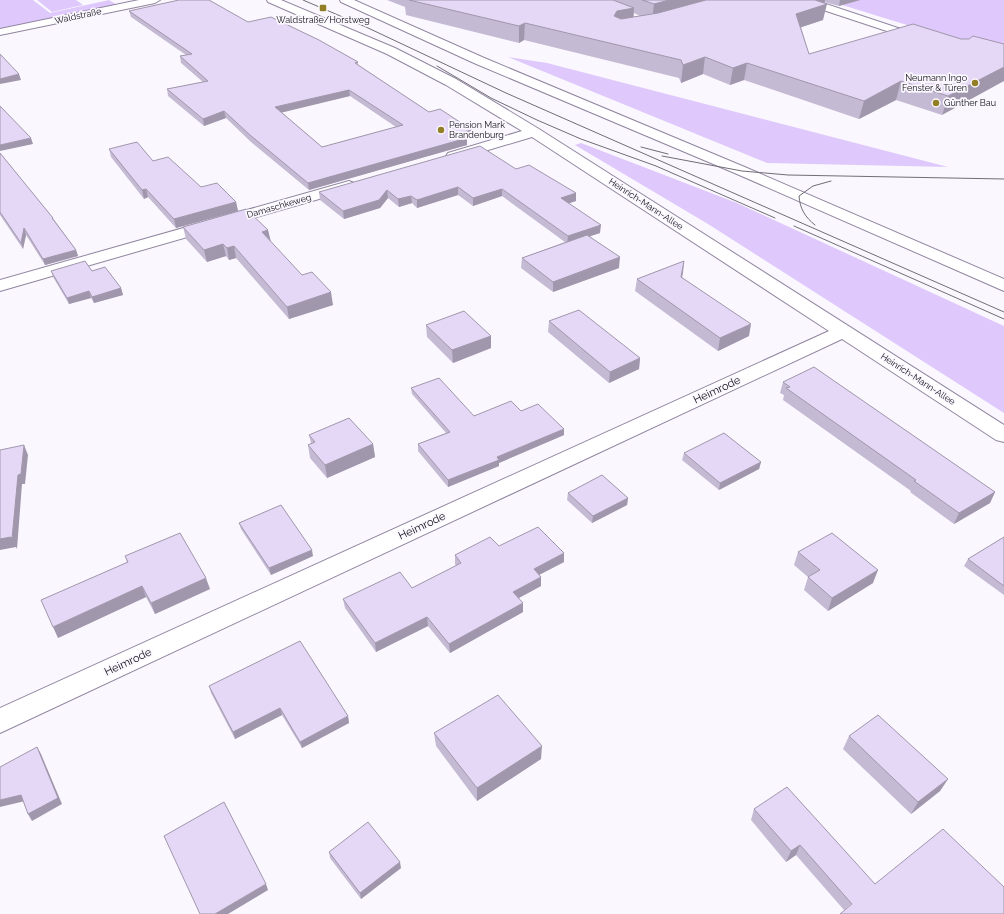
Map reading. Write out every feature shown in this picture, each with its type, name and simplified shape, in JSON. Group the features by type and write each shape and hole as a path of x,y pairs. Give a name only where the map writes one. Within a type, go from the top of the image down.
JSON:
{"street":[{"name":"Waldstraße","path":"0,32 155,0"},
{"name":"Heinrich-Mann-Allee","path":"272,0 391,51 451,82 534,132 844,331 1004,436"},
{"path":"345,0 478,60 742,171 1004,286"},
{"path":"803,0 932,43"},
{"path":"439,160 534,132"},
{"name":"Damaschkeweg","path":"0,286 362,182"},
{"name":"Heimrode","path":"0,721 844,331"}],"shaded area":[{"path":"0,0 33,0 50,13 109,0 119,6 0,31"},
{"path":"37,0 76,0 83,5 52,12"},
{"path":"826,0 1004,0 1004,55"},
{"path":"508,57 547,63 948,167 767,163"},
{"path":"581,143 737,203 1004,326 1004,413 708,224 575,145"}],"building":[{"path":"179,0 209,0 248,22 271,17 319,40 358,62 355,63 429,112 440,109 472,130 460,133 467,138 308,183 250,135 224,111 203,119 167,89 208,81 180,56 192,54 129,11","holes":["349,90 403,125 322,147 275,107"]},
{"path":"409,0 613,0 634,8 617,11 614,16 621,19 658,13 706,0 815,0 827,4 796,14 809,54 913,24 961,39 969,39 973,36 1004,44 1004,67 948,96 901,81 864,101 747,63 733,68 705,57 683,65 681,60 525,23 519,26"},
{"path":"642,0 669,0 654,4"},
{"path":"0,54 19,74 0,79"},
{"path":"0,106 31,138 0,145"},
{"path":"137,142 153,161 168,157 201,187 217,183 236,202 174,219 146,189 142,190 109,149"},
{"path":"480,146 516,169 529,165 576,193 561,198 601,225 568,236 502,189 473,198 458,187 417,200 411,196 398,199 387,190 379,200 343,211 319,192"},
{"path":"0,153 53,218 76,250 43,259 24,228 21,243 0,212"},
{"path":"246,209 268,230 262,232 302,275 312,272 331,292 287,307 234,246 227,248 223,244 204,250 183,227"},
{"path":"587,235 620,257 553,282 522,258"},
{"path":"85,261 92,271 105,267 121,288 92,297 89,291 67,298 51,271"},
{"path":"684,261 681,277 751,324 720,338 637,279"},
{"path":"579,310 640,358 610,372 549,321"},
{"path":"464,311 491,336 452,350 426,325"},
{"path":"814,367 995,492 959,513 914,481 916,480 786,388 790,387 783,382"},
{"path":"439,378 474,416 511,401 521,411 538,404 564,429 497,457 499,460 448,480 418,444 450,432 411,388"},
{"path":"349,418 373,444 325,465 308,445 315,442 309,435"},
{"path":"724,433 761,462 720,483 684,453"},
{"path":"24,445 21,474 18,475 12,539 11,537 0,539 0,450"},
{"path":"602,475 628,498 593,516 568,493"},
{"path":"281,505 312,550 269,568 239,523"},
{"path":"538,527 564,553 534,569 541,577 513,592 523,603 449,644 427,617 375,643 343,599 400,572 412,588 461,563 455,555 490,537 499,546"},
{"path":"180,533 206,578 151,603 142,586 53,627 41,600 128,562 125,556"},
{"path":"832,533 878,570 832,598 808,577 820,570 798,552"},
{"path":"1004,537 1004,586 968,559"},
{"path":"300,641 348,716 300,742 280,708 233,732 209,686"},
{"path":"498,695 542,746 477,788 434,733"},
{"path":"878,715 948,779 918,802 849,736"},
{"path":"37,747 58,798 28,814 21,795 0,800 0,767"},
{"path":"787,787 875,884 943,829 1004,887 1004,914 840,914 852,904 800,845 791,851 754,809"},
{"path":"224,802 266,884 215,914 200,914 164,836"},
{"path":"368,822 400,862 360,893 329,852"}],"tram line":[{"path":"303,0 366,27 506,93 1004,312"},
{"path":"437,66 491,98 537,120 581,139 656,166 775,218"},
{"path":"641,147 668,154"},
{"path":"662,156 742,171 788,175 1004,179"},
{"path":"815,225 808,219 804,212 799,196 813,186 831,181"},
{"path":"794,226 1004,319"}],"place":[{"name":"Waldstraße/Horstweg","path":"323,8"},
{"name":"Neumann Ingo Fenster & Türen","path":"975,83"},
{"name":"Günther Bau","path":"936,103"},
{"name":"Pension Mark Brandenburg","path":"441,130"}]}
